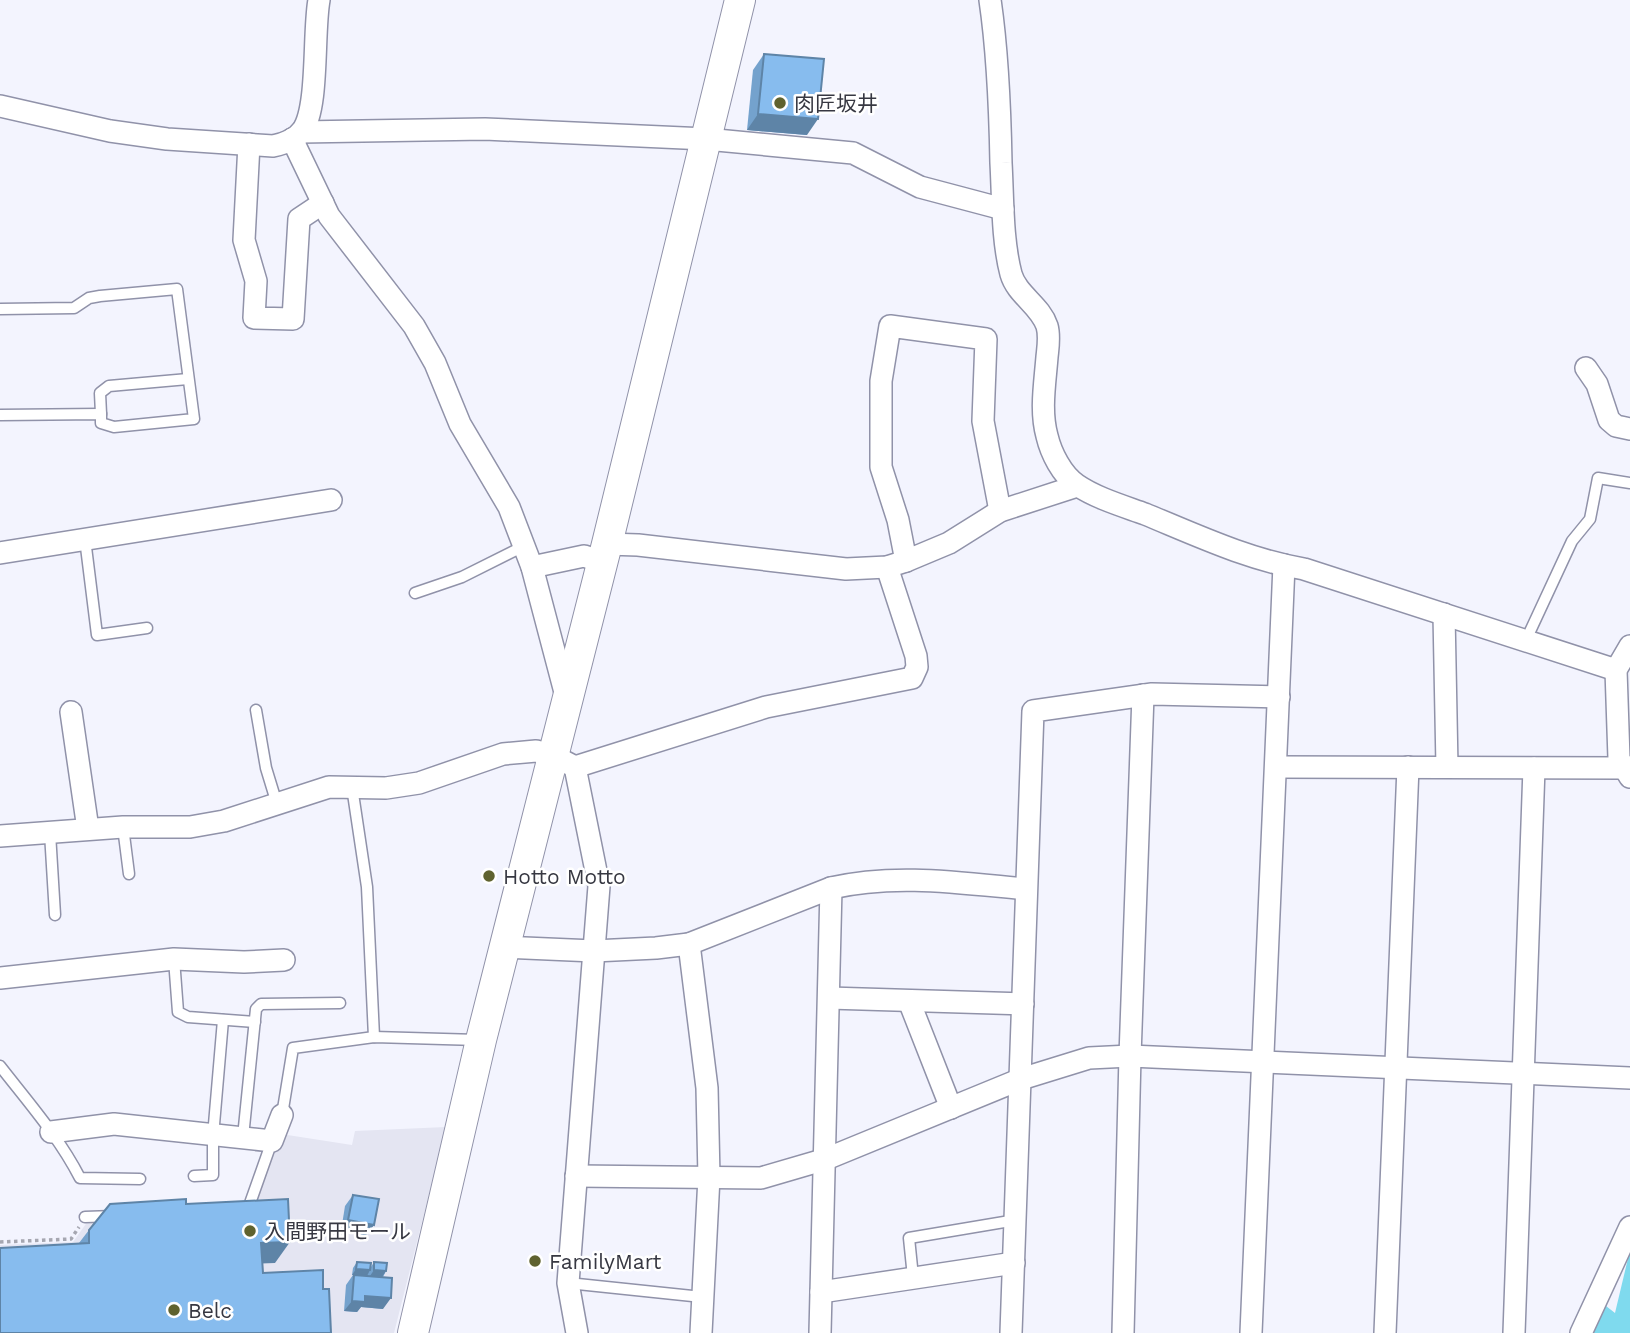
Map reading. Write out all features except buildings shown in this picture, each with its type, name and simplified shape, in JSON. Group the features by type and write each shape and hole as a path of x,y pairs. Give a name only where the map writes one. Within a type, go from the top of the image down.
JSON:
{"street":[{"path":"0,106 110,131 167,139 273,146 286,143 297,135 312,104 314,37 319,0"},
{"path":"412,1333 505,947 564,761 567,698 740,0"},
{"path":"990,0 999,88 1003,209 1011,273 1016,285 1041,314 1047,326 1049,338 1043,405 1046,433 1061,467 1077,486 1229,548 1304,569 1526,640 1621,681"},
{"path":"297,135 485,129 706,139 853,153 920,187 1003,209"},
{"path":"297,135 329,216 414,326 435,363 460,424 509,507 532,567 567,698"},
{"path":"249,144 244,240 256,281 254,318 293,319 299,219 323,203"},
{"path":"0,836 123,827 190,827 224,821 329,787 386,789 419,783 503,754 536,751 564,761 766,707 912,678 917,667 897,564 898,520 881,467 881,381 890,326 986,339 983,421 1000,511"},
{"path":"1587,368 1597,384 1609,420 1615,426 1630,429"},
{"path":"532,567 638,545 846,569 897,564 949,542 1000,511 1077,486"},
{"path":"0,553 331,500"},
{"path":"1251,1333 1284,565"},
{"path":"1444,614 1447,767"},
{"path":"1627,773 1619,759 1621,681 1630,646"},
{"path":"1011,1333 1033,711 1143,695 1279,697"},
{"path":"1124,1333 1130,1056 1143,695"},
{"path":"71,712 88,829"},
{"path":"564,761 599,886 568,1283 577,1333"},
{"path":"1276,766 1534,768 1627,773"},
{"path":"1385,1333 1408,767"},
{"path":"1514,1333 1534,768"},
{"path":"505,947 594,951 689,944 831,888 893,879 1026,889"},
{"path":"820,1333 831,888"},
{"path":"689,944 707,1088 709,1177 701,1333"},
{"path":"0,978 174,959 244,962 284,960"},
{"path":"829,999 1024,1004"},
{"path":"909,1001 951,1108"},
{"path":"576,1176 761,1178 826,1159 1021,1079 1089,1058 1130,1056 1630,1078"},
{"path":"51,1132 114,1124 272,1141 282,1115"},
{"path":"1581,1333 1630,1227"},
{"path":"821,1292 1014,1263"}],"lane":[{"path":"0,309 74,308 89,298 177,289 194,419 114,427 101,423 100,393 109,386 188,379"},
{"path":"0,415 101,414"},
{"path":"1526,640 1572,541 1590,519 1598,478 1630,483"},
{"path":"85,539 97,635 147,628"},
{"path":"415,593 463,577 524,546"},
{"path":"256,710 266,768 277,804"},
{"path":"352,787 368,887 374,1037"},
{"path":"123,827 129,874"},
{"path":"50,833 55,915"},
{"path":"174,959 178,1012 188,1017 255,1022"},
{"path":"243,1137 256,1009 261,1004 340,1003"},
{"path":"194,1176 213,1175 213,1136 223,1020"},
{"path":"282,1115 293,1048 374,1037 481,1040"},
{"path":"0,1066 71,1160 79,1178 140,1179"},
{"path":"234,1210 248,1209 272,1141"},
{"path":"85,1217 126,1215"},
{"path":"913,1277 909,1238 1016,1220"},
{"path":"568,1283 702,1297"}],"path":[{"path":"0,1242 71,1239 85,1217"}],"shaded area":[{"name":"入間野田モール","path":"446,1127 394,1333 0,1333 0,1245 73,1242 88,1221 250,1213 281,1134 352,1145 355,1131"}],"water":[{"path":"1630,1250 1630,1333 1587,1333 1599,1306 1606,1306 1615,1313"}],"place":[{"name":"肉匠坂井","path":"780,103"},
{"name":"Hotto Motto","path":"489,876"},
{"name":"入間野田モール","path":"250,1231"},
{"name":"FamilyMart","path":"535,1261"},
{"name":"Belc","path":"174,1310"}]}
